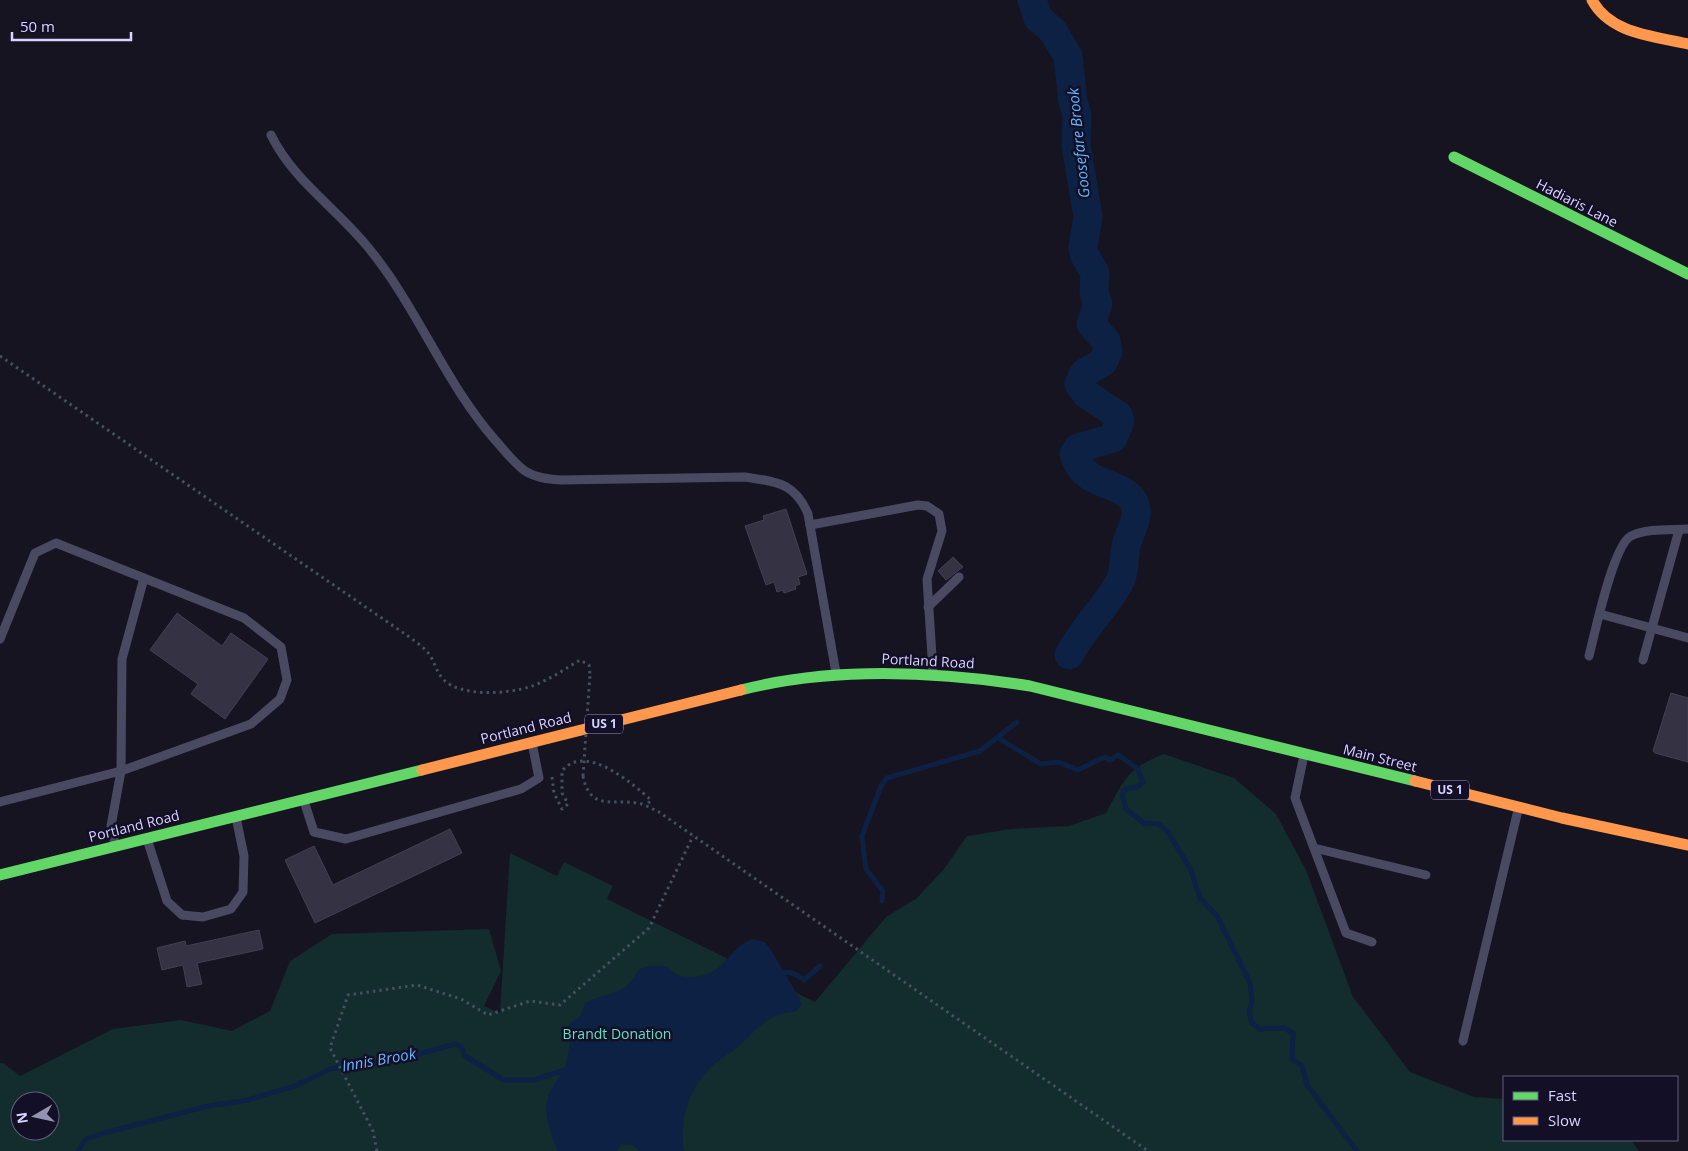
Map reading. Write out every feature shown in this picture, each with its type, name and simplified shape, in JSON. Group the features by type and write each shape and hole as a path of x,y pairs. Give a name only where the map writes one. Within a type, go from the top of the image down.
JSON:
{"main road":[{"path":"1592,0 1600,14 1624,28 1688,44"},
{"name":"Hadiaris Lane","path":"1454,158 1688,274"},
{"name":"Portland Road","path":"0,875 236,816 304,801 745,689 837,676 933,674 1030,686 1213,730"},
{"name":"Main Street","path":"1213,730 1304,755 1518,807 1688,845"}],"lane":[{"path":"271,135 282,156 368,246 400,292 453,384 475,417 524,470 543,478 561,480 724,476 771,481 789,487 799,496 810,525 837,676"},
{"path":"810,525 918,505 934,509 939,514 942,531 927,579 933,674"},
{"path":"1588,656 1616,556 1625,540 1640,532 1683,529 1642,660"},
{"path":"0,639 35,553 56,543 244,618 281,647 287,680 280,699 252,724 121,771 0,802"},
{"path":"928,607 958,577"},
{"path":"115,846 111,826 121,771 122,659 144,578"},
{"path":"1600,614 1688,638"},
{"path":"304,801 314,832 346,839 522,789 539,778 532,742"},
{"path":"1304,755 1295,798 1346,933 1372,942"},
{"path":"1463,1041 1518,807"},
{"path":"147,839 167,901 182,915 203,917 231,909 243,892 244,856 236,816"},
{"path":"1314,848 1426,874"}],"path":[{"path":"0,356 405,634 429,654 444,680 463,691 494,692 527,688 549,679 580,660 589,665 583,776 588,790 598,800 606,803 639,803 659,812 1148,1151"},
{"path":"551,773 554,793 562,809 568,804 562,793 562,771 573,764 591,761 598,763 635,786 651,800 646,806"},
{"path":"378,1151 373,1131 330,1048 348,996 417,985 461,1000 488,1015 530,1001 560,1005 649,928 693,836"}],"green space":[{"name":"Brandt Donation","path":"1164,754 1234,778 1276,814 1306,870 1353,997 1410,1072 1474,1097 1503,1099 1503,1141 1632,1141 1639,1151 0,1151 0,1063 3,1063 20,1076 113,1029 181,1020 232,1031 270,1011 290,961 332,934 489,929 501,971 484,1006 500,1013 510,853 557,876 564,862 613,886 607,899 815,1002 886,917 917,898 944,869 967,836 1011,829 1069,826 1106,813 1123,783 1134,770 1151,759"}],"water":[{"path":"753,939 765,942 771,950 800,999 801,1005 795,1012 779,1015 759,1026 703,1075 687,1106 683,1129 684,1151 640,1151 632,1145 621,1144 616,1151 558,1151 548,1120 547,1102 550,1092 566,1063 570,1033 569,1025 581,1015 585,1003 622,989 634,978 639,969 646,967 662,966 684,977 705,975 718,968 740,946"}],"building":[{"path":"786,509 807,574 798,577 800,584 795,586 796,589 784,593 783,590 777,592 774,582 766,585 745,526 764,520 763,516"},
{"path":"953,557 963,567 946,580 938,571"},
{"path":"177,613 222,646 231,633 268,659 225,719 191,694 198,684 150,650"},
{"path":"1671,693 1688,698 1688,762 1653,751"},
{"path":"450,829 462,853 315,923 285,860 314,846 333,885"},
{"path":"259,930 263,949 197,963 202,984 187,987 183,965 162,970 157,948 185,941 186,946"}],"waterway":[{"name":"Goosefare Brook","path":"1032,0 1038,18 1053,31 1068,56 1073,101 1077,115 1076,145 1088,217 1083,247 1084,254 1095,273 1094,293 1098,304 1091,324 1106,341 1108,352 1103,362 1084,373 1079,384 1086,394 1118,415 1120,421 1113,438 1078,448 1074,454 1083,471 1127,494 1135,504 1136,510 1135,521 1126,544 1123,572 1119,583 1069,655"},
{"name":"Goosefare Brook","path":"882,901 883,891 866,869 862,836 881,786 887,778 980,751 1017,722"},
{"path":"998,738 1041,764 1058,762 1078,770 1105,757 1110,760 1118,755 1138,769 1143,782 1139,786 1124,790 1122,796 1126,809 1144,823 1159,824 1168,832 1191,870 1200,898 1217,916 1250,983 1252,1000 1249,1013 1252,1023 1260,1029 1284,1028 1293,1033 1292,1059 1302,1066 1307,1085 1357,1151"},
{"name":"Goosefare Brook","path":"779,975 789,972 804,980 820,966"},
{"name":"Innis Brook","path":"78,1151 86,1139 104,1133 208,1106 248,1100 295,1086 330,1069 405,1058 455,1044 461,1047 465,1056 504,1080 534,1080 568,1069"}],"traffic: fast":[{"path":"1454,157 1688,274"},
{"path":"741,690 777,682 849,674 922,674 994,681 1030,686 1415,781"},
{"path":"0,875 422,770"}],"traffic: slow":[{"path":"1592,0 1600,11 1621,27 1647,36 1688,44"},
{"path":"422,770 741,690"},
{"path":"1415,781 1562,818 1688,845"}]}
